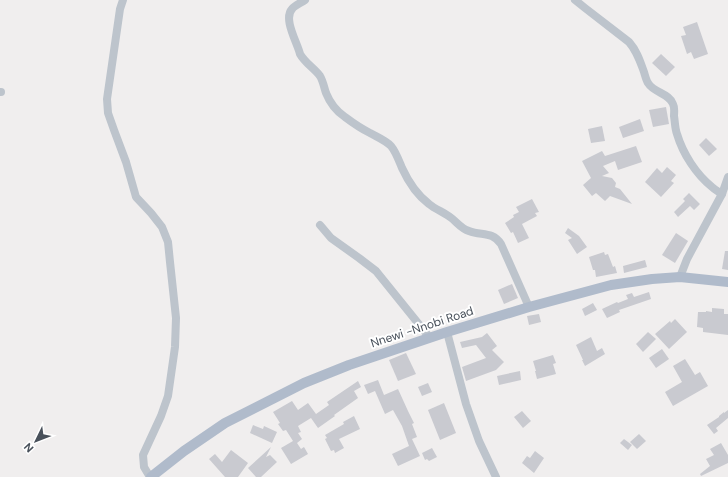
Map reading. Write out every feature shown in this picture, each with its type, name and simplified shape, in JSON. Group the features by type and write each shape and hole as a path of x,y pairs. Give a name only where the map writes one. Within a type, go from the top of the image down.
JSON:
{"main road":[{"name":"Nnewi -Nnobi Road","path":"151,477 225,422 280,394 349,365 447,332 611,285 652,278 680,277 728,282"}],"street":[{"path":"123,0 120,9 107,99 108,113 126,162 136,197 152,213 162,227 168,242 176,318 168,396 161,416 143,456 144,466 151,477"},
{"path":"305,0 292,8 288,19 300,54 321,78 334,108 369,133 386,142 391,147 396,153 404,173 417,193 425,201 468,231 488,235 497,239 501,244 529,308"},
{"path":"575,0 629,42 634,48 648,83 652,88 670,98 674,106 677,134 683,150 702,177 712,188 722,194"},
{"path":"680,277 687,259 722,194 727,181"},
{"path":"320,225 331,238 376,271 430,338"},
{"path":"447,332 466,404 479,441 496,477"}],"building":[{"path":"697,22 708,54 694,59 691,52 687,54 681,36 686,35 683,27"},
{"path":"661,54 675,67 666,76 652,63"},
{"path":"666,107 669,124 653,127 649,110"},
{"path":"640,119 644,131 623,138 619,127"},
{"path":"602,126 605,141 591,143 588,129"},
{"path":"706,138 717,149 709,156 699,145"},
{"path":"636,146 642,162 618,170 615,161 603,166 609,173 602,176 612,178 616,183 615,187 620,189 632,204 610,196 605,201 596,193 592,196 583,185 591,178 582,161 602,151 605,156"},
{"path":"667,167 676,175 671,181 674,183 661,197 645,182 657,168 662,173"},
{"path":"689,193 700,204 694,210 690,206 678,217 674,212 685,201 683,199"},
{"path":"532,199 539,212 535,213 537,216 522,224 529,238 518,243 513,232 511,233 505,223 514,217 513,215 519,212 516,207"},
{"path":"568,228 579,236 587,247 577,254 568,240 572,238 565,233"},
{"path":"676,233 688,241 675,263 662,255"},
{"path":"725,251 728,251 728,270 722,269"},
{"path":"604,252 605,255 608,254 617,273 596,277 595,270 593,270 589,257"},
{"path":"645,260 647,267 624,273 623,266"},
{"path":"512,284 518,298 504,304 498,290"},
{"path":"649,292 651,299 619,310 620,312 607,318 602,309 628,299 626,295 632,293 634,297"},
{"path":"593,303 597,310 585,316 582,309"},
{"path":"712,308 724,309 724,314 728,314 728,335 703,332 703,328 697,327 698,312 712,312"},
{"path":"539,314 541,322 529,325 527,316"},
{"path":"675,319 687,332 669,349 655,334 670,321 671,323"},
{"path":"648,332 656,339 643,352 636,344"},
{"path":"487,333 497,346 492,350 504,362 496,370 466,381 462,367 486,358 476,345 462,348 460,342 482,337"},
{"path":"591,337 597,351 602,348 605,354 585,366 576,345"},
{"path":"662,349 669,359 656,368 649,358"},
{"path":"406,353 416,374 398,381 389,360"},
{"path":"553,355 556,363 553,364 556,374 537,379 533,361"},
{"path":"685,359 695,375 700,372 708,386 673,406 665,392 682,382 673,366"},
{"path":"520,371 521,380 499,385 497,376"},
{"path":"378,380 384,395 398,389 414,423 412,424 417,437 412,439 420,456 398,466 392,454 409,446 402,426 393,410 385,414 375,391 368,394 364,385"},
{"path":"358,381 361,387 354,391 358,398 334,415 335,416 318,428 311,418 298,426 301,432 298,433 302,439 297,443 301,449 304,447 308,454 291,464 281,448 293,441 286,430 283,431 278,424 280,423 273,412 292,401 298,410 308,403 316,414 329,405 327,402"},
{"path":"428,383 432,392 422,396 418,387"},
{"path":"444,403 456,433 440,440 428,410"},
{"path":"728,410 728,418 716,428 718,431 714,434 707,425"},
{"path":"522,411 531,421 523,428 514,417"},
{"path":"354,416 360,429 339,439 344,448 335,453 334,450 331,451 325,439 327,438 325,435 344,424 343,422"},
{"path":"253,425 263,429 264,426 277,432 272,443 250,433"},
{"path":"639,434 646,441 637,449 630,442"},
{"path":"624,439 632,445 628,450 620,443"},
{"path":"721,443 728,455 728,463 701,476 700,474 710,466 706,459 714,455 710,449"},
{"path":"271,447 266,457 270,455 277,462 261,477 256,477 248,468"},
{"path":"432,448 437,457 429,461 427,459 425,460 422,453"},
{"path":"231,450 248,463 238,477 225,477 209,459 215,454 222,462"},
{"path":"535,451 544,458 534,473 522,463 527,456 530,458"}]}
